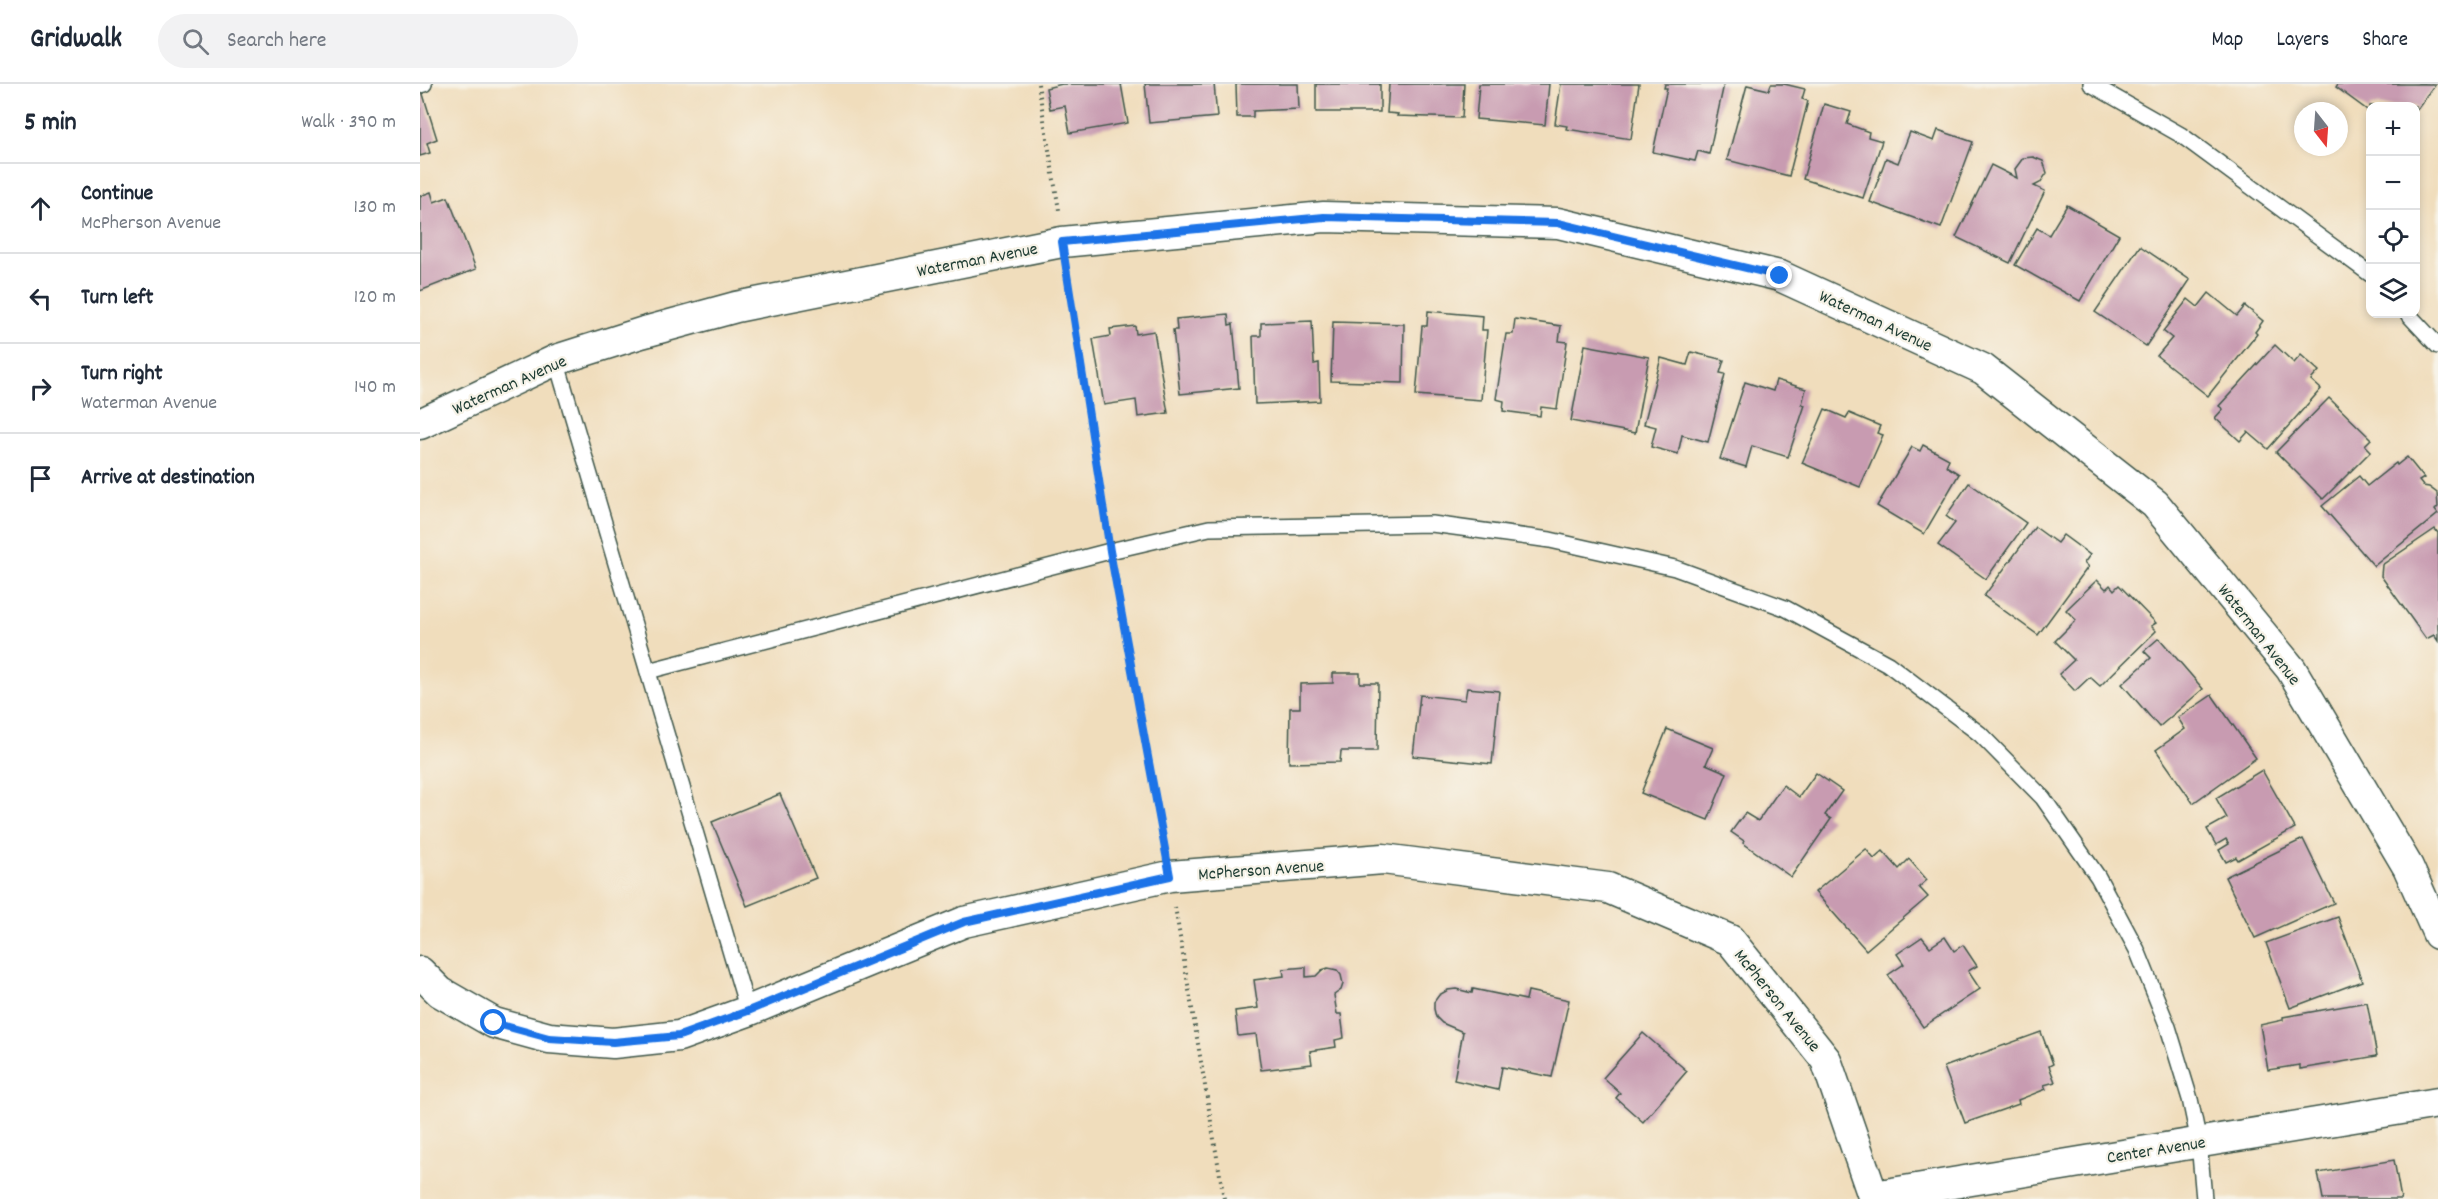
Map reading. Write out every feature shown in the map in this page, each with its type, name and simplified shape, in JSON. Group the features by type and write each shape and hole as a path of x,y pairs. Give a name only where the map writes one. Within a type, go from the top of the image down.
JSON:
{"street":[{"name":"Waterman Avenue","path":"420,424 556,360 641,333 736,307 1062,242 1324,217 1558,223 1780,276 1983,369 2155,504 2291,669 2408,867 2438,934"},
{"name":"McPherson Avenue","path":"420,972 440,992 494,1023 549,1038 613,1042 679,1036 748,1011 964,922 1170,876 1383,859 1608,888 1730,940 1826,1060 1868,1198"},
{"name":"Center Avenue","path":"1868,1198 2438,1103"}],"lane":[{"path":"420,85 424,84"},
{"path":"2091,84 2181,135 2366,271"},
{"path":"2412,318 2438,346"},
{"path":"556,360 748,1011"},
{"path":"648,671 1110,551 1209,528 1432,524 1550,540 1675,568 1796,614 1888,664 1980,734 2043,798 2097,877 2137,950 2168,1028 2190,1100 2199,1142 2204,1199"}],"path":[{"path":"1038,84 1110,551 1170,876 1224,1199"}],"building":[{"path":"1062,84 1121,84 1128,123 1070,133 1065,106 1050,109 1046,88"},
{"path":"1145,84 1214,84 1217,117 1149,123"},
{"path":"1236,84 1298,84 1299,109 1253,111 1253,117 1237,117"},
{"path":"1316,84 1380,84 1380,112 1316,112"},
{"path":"1389,84 1464,84 1462,118 1397,116 1398,114 1387,113"},
{"path":"1479,84 1549,84 1545,125 1476,119"},
{"path":"1561,84 1639,84 1631,139 1566,129 1567,126 1555,124"},
{"path":"1665,84 1724,84 1709,154 1698,151 1695,161 1653,152 1667,88 1664,88"},
{"path":"1771,84 1784,84 1805,89 1802,99 1808,101 1789,176 1727,160 1747,85 1769,90"},
{"path":"2338,84 2436,84 2420,106 2420,102 2366,102 2366,109 2336,87"},
{"path":"422,91 437,139 427,143 430,153 420,156 420,92"},
{"path":"1824,104 1851,112 1847,124 1869,132 1868,137 1882,141 1863,198 1803,179"},
{"path":"1938,130 1973,142 1941,228 1870,202 1886,158 1898,163 1910,132 1934,141"},
{"path":"2033,157 2043,161 2047,173 2040,183 2034,186 2045,191 2010,263 1956,237 1991,165 2017,178 2015,169 2023,158"},
{"path":"431,192 434,202 448,197 476,269 420,291 420,196"},
{"path":"2067,205 2119,235 2080,301 2015,265 2037,228 2049,235"},
{"path":"2140,246 2190,280 2146,346 2095,312"},
{"path":"2209,293 2237,316 2245,306 2263,321 2255,332 2257,334 2208,396 2157,356 2172,338 2163,331 2188,299 2198,307"},
{"path":"1428,311 1483,316 1482,330 1487,330 1481,400 1416,395 1422,326 1427,326"},
{"path":"1228,314 1229,325 1233,324 1239,388 1180,394 1173,330 1177,330 1176,319"},
{"path":"1515,319 1561,326 1559,341 1567,342 1557,409 1541,407 1540,416 1503,411 1504,401 1496,399 1506,334 1513,334"},
{"path":"1312,321 1314,364 1319,363 1320,401 1255,404 1253,336 1261,336 1261,323"},
{"path":"1333,322 1404,324 1403,383 1331,381"},
{"path":"1135,326 1136,334 1154,331 1168,413 1138,417 1136,400 1104,405 1093,339 1111,336 1110,329"},
{"path":"1585,345 1649,357 1635,433 1571,421"},
{"path":"2275,345 2294,363 2301,355 2319,371 2311,380 2321,389 2268,449 2248,432 2240,441 2215,418 2223,409 2219,406"},
{"path":"1691,352 1724,360 1720,373 1725,374 1708,442 1682,435 1678,454 1651,447 1656,427 1644,424 1661,358 1687,365"},
{"path":"1776,380 1806,389 1802,404 1805,405 1788,457 1752,446 1746,467 1720,459 1745,382 1773,391"},
{"path":"2329,398 2371,439 2365,445 2371,451 2323,499 2276,452"},
{"path":"1825,409 1846,418 1849,413 1880,426 1877,433 1883,435 1860,487 1802,463"},
{"path":"1923,445 1949,459 1946,466 1959,474 1924,534 1877,506 1912,447 1920,451"},
{"path":"2407,457 2424,478 2419,481 2423,486 2437,493 2438,507 2435,510 2438,514 2374,566 2322,506 2359,476 2367,486"},
{"path":"1969,483 2026,523 1986,579 1938,545 1955,523 1946,516"},
{"path":"2035,527 2057,543 2063,535 2090,555 2084,563 2088,567 2038,635 1984,596"},
{"path":"2435,529 2438,533 2438,641 2434,635 2426,639 2381,576 2382,565"},
{"path":"2097,580 2106,589 2110,585 2114,590 2119,585 2156,623 2151,626 2156,631 2100,686 2090,677 2075,691 2059,674 2074,660 2055,641 2076,620 2066,610"},
{"path":"2159,638 2203,689 2159,727 2122,684 2151,658 2144,651"},
{"path":"1333,673 1360,673 1360,683 1378,683 1377,751 1341,751 1340,762 1289,763 1290,708 1300,708 1300,684 1333,683"},
{"path":"1467,688 1499,691 1492,764 1413,756 1420,695 1465,700"},
{"path":"2212,695 2256,758 2193,803 2156,750 2185,729 2178,718"},
{"path":"1667,729 1713,748 1706,764 1727,773 1708,820 1641,793"},
{"path":"2262,770 2295,828 2238,860 2236,857 2226,862 2219,850 2229,844 2226,839 2216,845 2207,829 2227,818 2216,798"},
{"path":"1816,773 1842,791 1825,815 1831,819 1791,877 1731,832 1745,813 1758,821 1783,785 1799,797"},
{"path":"780,794 816,878 747,906 712,822"},
{"path":"2303,839 2334,903 2255,938 2225,877"},
{"path":"1866,849 1874,859 1883,851 1899,869 1909,859 1927,880 1919,887 1928,897 1866,950 1815,892"},
{"path":"2338,917 2362,981 2290,1008 2266,943"},
{"path":"1922,937 1930,947 1945,937 1954,951 1963,945 1977,966 1968,971 1980,989 1923,1027 1888,975 1904,964 1897,954"},
{"path":"1306,967 1306,977 1316,976 1328,968 1337,970 1341,975 1343,984 1341,990 1334,995 1337,1014 1341,1014 1344,1038 1335,1040 1336,1047 1310,1051 1312,1064 1261,1070 1256,1034 1238,1036 1235,1011 1258,1008 1254,980 1284,976 1283,969"},
{"path":"1456,989 1472,993 1473,989 1526,1000 1528,991 1569,1000 1552,1077 1502,1067 1498,1090 1454,1080 1463,1032 1442,1023 1436,1017 1434,1002 1439,995"},
{"path":"2367,1002 2377,1056 2300,1069 2300,1065 2268,1070 2260,1025 2283,1020 2283,1017"},
{"path":"2041,1032 2053,1064 2049,1066 2055,1082 2044,1085 2046,1089 2018,1100 2019,1104 1965,1123 1944,1067"},
{"path":"1643,1033 1687,1071 1643,1122 1616,1098 1620,1093 1603,1078"},
{"path":"2394,1160 2401,1199 2323,1199 2318,1173"}],"route":[{"path":"494,1023 549,1038 613,1042 679,1036 748,1011 964,922 1170,876 1110,551 1062,242 1324,217 1558,223 1780,276"}]}
